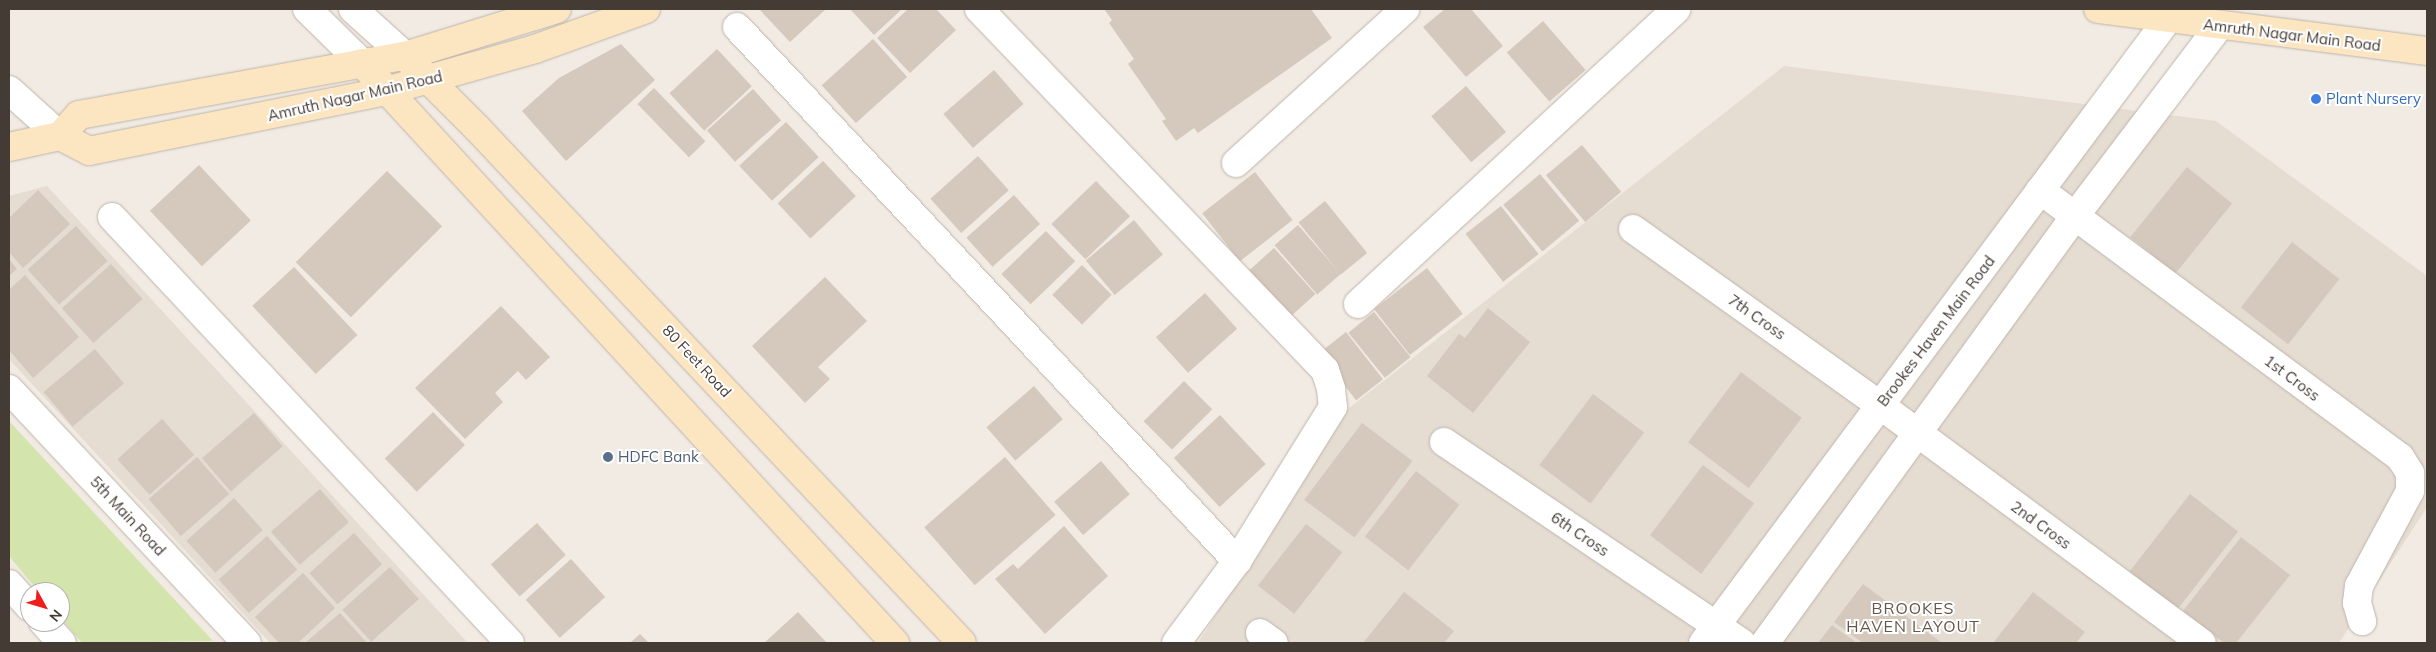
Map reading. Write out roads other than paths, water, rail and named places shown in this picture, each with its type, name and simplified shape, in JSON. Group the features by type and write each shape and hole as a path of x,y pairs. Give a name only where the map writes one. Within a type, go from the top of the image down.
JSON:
{"main road":[{"name":"Amruth Nagar Main Road","path":"557,9 404,56 78,115 60,136 89,151 386,91 534,49 646,9"},
{"name":"Amruth Nagar Main Road","path":"2098,9 2219,26 2427,51"},
{"name":"80 Feet Road","path":"404,56 430,80 962,643"},
{"path":"362,63 894,643"},
{"path":"9,147 60,136"}],"street":[{"path":"307,9 362,63"},
{"path":"353,9 404,56"},
{"path":"979,9 1325,370 1334,407 1237,561 1176,643"},
{"path":"1236,162 1405,9"},
{"path":"1358,304 1677,9"},
{"name":"Brookes Haven Main Road","path":"1710,634 2168,19"},
{"path":"1764,643 2075,216 2219,26"},
{"path":"737,27 1237,561"},
{"path":"9,90 60,136"},
{"name":"1st Cross","path":"2040,190 2400,458 2410,473 2410,491 2359,586 2357,603 2362,621"},
{"path":"112,217 510,643"},
{"name":"7th Cross","path":"1633,229 1880,406"},
{"name":"5th Main Road","path":"9,389 247,643"},
{"name":"2nd Cross","path":"1880,406 2202,643"},
{"name":"6th Cross","path":"1444,442 1710,634 1742,643"},
{"path":"9,584 20,596"},
{"path":"52,632 62,643"}],"place":[{"name":"Plant Nursery","path":"2316,99"},
{"name":"HDFC Bank","path":"608,457"}],"district":[{"name":"BROOKES HAVEN LAYOUT","path":"1913,617"}]}
